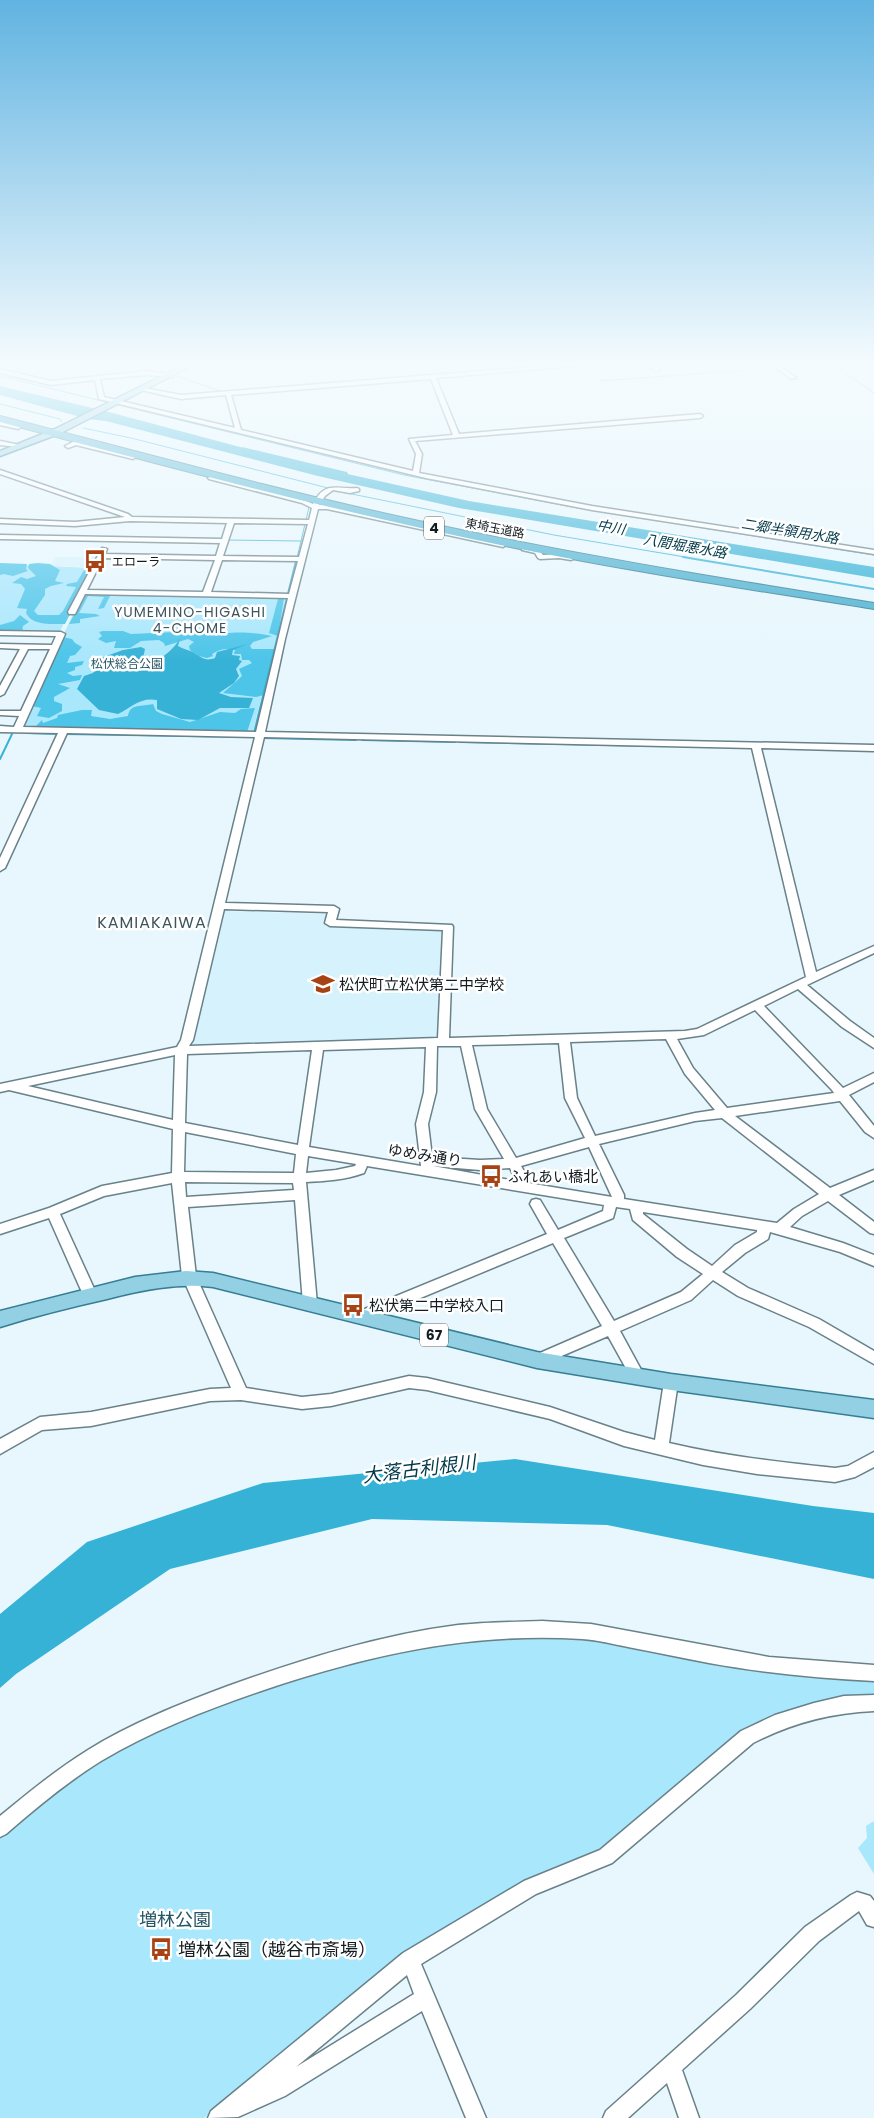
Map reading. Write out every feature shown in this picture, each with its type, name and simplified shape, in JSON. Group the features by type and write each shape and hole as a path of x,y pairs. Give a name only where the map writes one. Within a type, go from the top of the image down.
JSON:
{"highway":[{"name":"東埼玉道路","path":"161,463 316,504 469,536 584,558 874,607"}],"main road":[{"name":"67","path":"0,1319 90,1295 156,1280 189,1276 213,1280 537,1360 671,1382 874,1409"}],"street":[{"path":"156,463 306,504 316,504"},
{"path":"366,463 592,508 874,552"},
{"path":"416,474 418,463"},
{"path":"386,475 395,470"},
{"path":"0,472 126,515 152,530 224,541"},
{"path":"241,1394 189,1276 178,1177 178,1126 182,1050 187,1040 292,596 316,504 327,491 334,487 357,490"},
{"path":"327,491 347,496"},
{"path":"0,521 75,524 130,519"},
{"path":"0,537 109,539 152,530 231,522 312,522"},
{"path":"206,595 231,522"},
{"path":"67,538 75,524"},
{"path":"72,612 109,539"},
{"path":"101,556 301,559"},
{"path":"82,592 292,596"},
{"path":"0,633 61,634 17,730"},
{"path":"0,646 55,647"},
{"path":"0,694 25,647"},
{"path":"0,713 25,714"},
{"path":"0,729 62,733 259,735 874,748"},
{"path":"0,868 62,733"},
{"path":"756,746 812,978"},
{"path":"218,906 334,909 330,923 448,927 438,1042 430,1092 422,1124 427,1166 514,1163 592,1141 695,1116 724,1114 842,1095 874,1077"},
{"path":"3,1086 182,1050 685,1035 700,1032 812,978 872,952"},
{"path":"800,985 846,1024 874,1044"},
{"path":"757,1005 842,1095 874,1133"},
{"path":"670,1035 689,1071 724,1114 874,1229"},
{"path":"360,1317 609,1214 618,1195 571,1098 564,1039"},
{"path":"466,1042 481,1109 522,1178 521,1187"},
{"path":"310,1304 299,1178 318,1046"},
{"name":"ゆめみ通り","path":"3,1086 178,1126 303,1151 363,1161 427,1166 521,1187 780,1229 843,1248 874,1262"},
{"path":"0,1229 53,1212 102,1191 178,1177 252,1180 336,1175 360,1170 363,1161"},
{"path":"780,1229 785,1222 828,1194 874,1175"},
{"path":"181,1202 300,1195"},
{"path":"536,1204 611,1328 638,1377"},
{"path":"636,1206 637,1216 682,1253 712,1273 743,1292 814,1323 874,1358"},
{"path":"53,1212 90,1295"},
{"path":"537,1360 686,1296 740,1249 763,1235 764,1227"},
{"path":"0,1447 40,1424 91,1419 210,1396 241,1394 302,1403 331,1400 409,1382 428,1384 550,1413 624,1439 757,1467 835,1475 850,1472 874,1459"},
{"path":"661,1448 671,1382"},
{"path":"0,1828 32,1800 65,1776 135,1733 238,1690 328,1659 420,1638 491,1630 586,1631 755,1663 874,1673"},
{"path":"226,2116 410,1960 530,1887 606,1857 747,1737 775,1723 814,1711 844,1704 874,1703"},
{"path":"613,2118 743,2002 819,1929 857,1901 864,1902 874,1918"},
{"path":"410,1960 476,2118"},
{"path":"226,2116 278,2089 425,1998"},
{"path":"671,2067 689,2118"}],"shaded area":[{"path":"56,557 97,557 92,567 51,566"},
{"path":"0,563 27,564 26,569 28,571 13,576 0,575"},
{"path":"29,564 50,564 60,570 55,581 64,583 45,589 45,595 34,611 38,615 59,615 76,587 66,586 67,584 77,582 84,570 92,570 65,624 38,622 29,617 26,613 27,609 17,608 25,589 21,584 12,583 21,577 27,579 36,576 28,568"},
{"path":"85,594 111,594 104,608 98,609 104,597 88,596 79,613 100,616 80,619 80,623 69,624"},
{"path":"113,594 284,598 278,636 269,633 278,599"},
{"path":"20,615 29,622 23,626 22,633 0,632 0,625 14,621"},
{"path":"123,631 131,634 176,632 180,634 213,634 216,636 236,633 259,634 272,636 253,642 250,646 252,649 276,649 264,695 256,697 223,693 242,676 239,669 252,663 249,660 242,660 241,654 234,654 235,650 220,650 207,658 199,656 190,650 189,646 194,642 188,639 165,646 159,640 141,641 130,648 114,648 116,641 106,643 98,639 102,636 99,632"},
{"path":"63,637 72,639 82,647 75,655 70,656 67,663 84,661 82,665 75,667 75,670 67,673 73,676 82,675 80,680 58,684 70,688 54,697 54,701 62,704 62,711 49,718 37,716 41,708 32,706"},
{"path":"153,704 156,711 162,714 190,722 220,712 235,713 241,709 255,708 247,732 34,728 42,720 43,723 57,718 58,715 82,710 92,710 91,716 110,719 128,716 134,707"},
{"name":"松伏町立松伏第二中学校","path":"222,911 327,914 326,924 444,930 438,1039 191,1045"}],"green space":[{"path":"0,564 92,568 59,633 0,632"},
{"name":"松伏総合公園","path":"83,593 286,597 252,735 19,729"},
{"name":"増林公園","path":"574,1637 599,1640 764,1672 874,1680 874,1695 843,1697 776,1714 742,1730 601,1849 530,1878 451,1926 231,2100 204,2118 0,2118 0,1838 36,1806 87,1769 147,1735 249,1693 365,1657 463,1639"},
{"path":"874,1821 874,1874 858,1848 867,1838 866,1826"}],"water":[{"path":"267,463 299,463 469,501 874,567 874,578 459,508"},
{"path":"180,638 178,646 208,659 215,658 217,652 248,644 233,650 232,655 240,656 239,660 242,661 236,669 239,676 234,683 219,693 231,697 253,698 249,708 220,708 198,720 181,719 157,709 157,700 151,699 136,703 118,714 99,710 77,689 84,676 93,673 96,668 92,661 123,650 141,647 145,649 142,663 153,662 169,652"},
{"name":"大落古利根川","path":"515,1459 813,1506 874,1513 874,1579 607,1525 372,1519 170,1569 16,1674 0,1688 0,1614 87,1542 263,1483"}],"waterway":[{"name":"八間堀悪水路","path":"229,463 332,489"},
{"name":"中川","path":"300,463 344,474"},
{"name":"二郷半領用水路","path":"354,463 404,475 572,507 874,555"},
{"path":"313,499 327,489"},
{"name":"八間堀悪水路","path":"337,491 554,535 691,558"},
{"path":"297,558 310,503"},
{"path":"226,540 301,541"},
{"path":"253,737 297,557"},
{"name":"八間堀悪水路","path":"683,557 874,589"},
{"path":"27,733 60,734"},
{"path":"0,759 12,734"},
{"path":"65,734 252,737"},
{"path":"262,738 356,740"},
{"path":"362,740 455,742"},
{"path":"460,742 554,744"},
{"path":"560,744 654,746"},
{"path":"660,746 671,746"},
{"path":"760,748 776,748"}],"place":[{"name":"エローラ","path":"95,561"},
{"name":"松伏町立松伏第二中学校","path":"323,984"},
{"name":"ふれあい橋北","path":"491,1176"},
{"name":"松伏第二中学校入口","path":"353,1305"},
{"name":"増林公園（越谷市斎場）","path":"161,1949"}],"district":[{"name":"YUMEMINO-HIGASHI 4-CHOME","path":"190,620"},
{"name":"KAMIAKAIWA","path":"152,922"}]}
